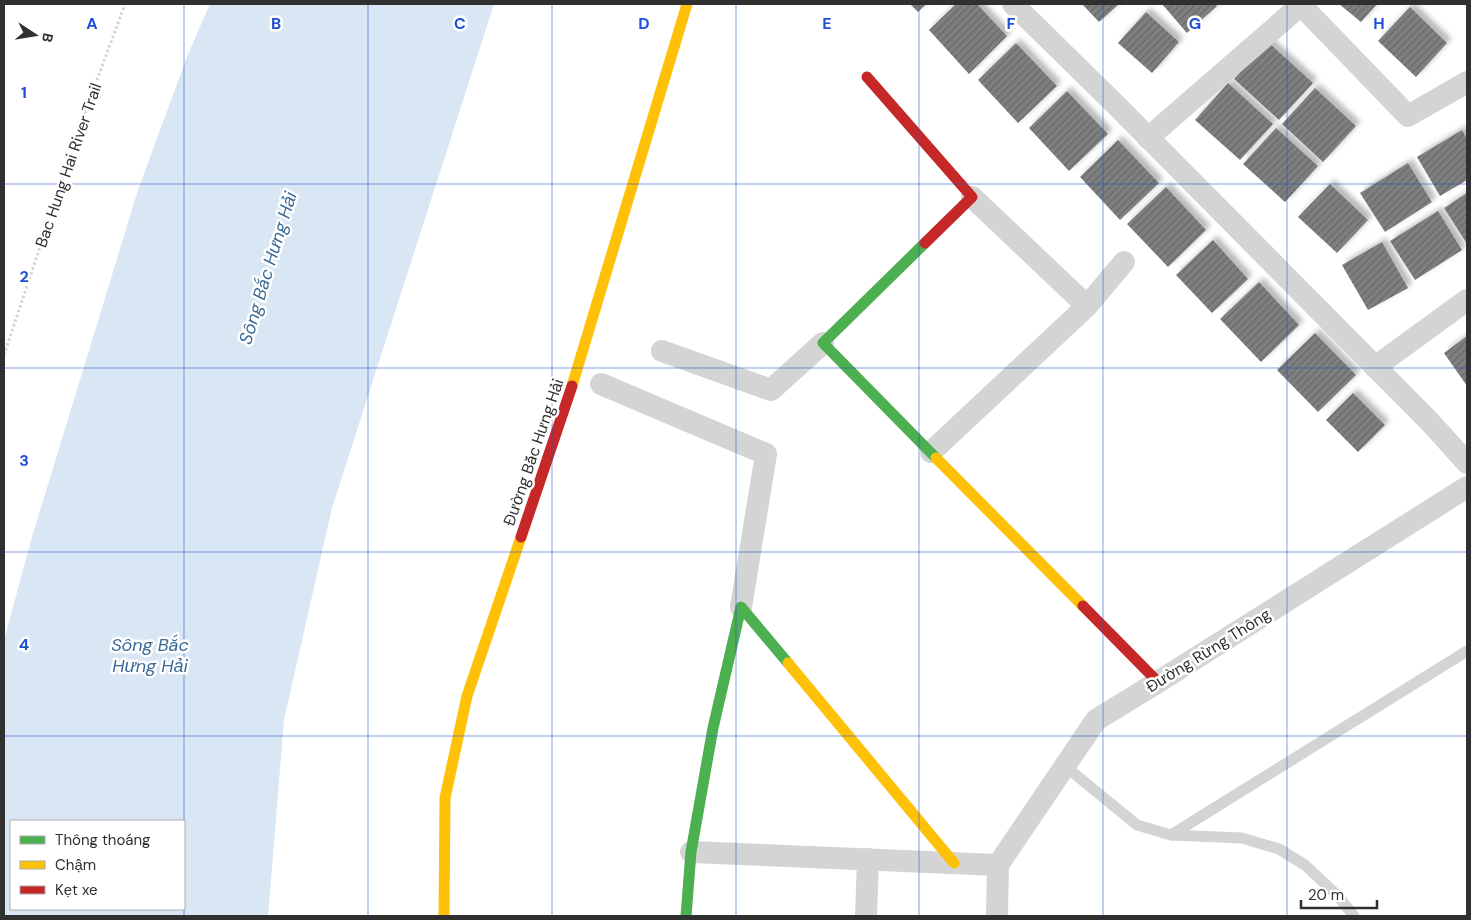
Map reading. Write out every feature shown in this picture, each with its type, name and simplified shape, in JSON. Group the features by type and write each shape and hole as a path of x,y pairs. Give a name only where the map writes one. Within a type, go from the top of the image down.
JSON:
{"street":[{"name":"Đường Bắc Hưng Hải","path":"444,916 445,798 468,696 575,377 687,4"},
{"path":"1013,4 1430,422 1467,463"},
{"path":"1148,138 1300,4 1408,116 1467,82"},
{"path":"867,77 972,197 1087,306"},
{"path":"662,352 771,390 823,343 972,197"},
{"path":"931,452 1087,306 1124,262"},
{"path":"1375,367 1467,300"},
{"path":"823,343 1158,682"},
{"path":"601,384 766,454 741,606 713,728 691,852 686,916"},
{"name":"Đường Rừng Thông","path":"998,865 1096,720 1467,487"},
{"path":"741,606 954,863"},
{"path":"691,852 998,865 997,916"},
{"path":"866,916 868,859"}],"lane":[{"path":"1170,835 1467,652"},
{"path":"1065,766 1137,825 1170,835 1242,838 1279,849 1305,865 1338,896 1354,916"}],"path":[{"name":"Bac Hung Hai River Trail","path":"4,355 83,118 125,4"}],"water":[{"name":"Sông Bắc Hưng Hải","path":"210,4 494,4 332,508 284,720 268,916 4,916 4,640 32,537 138,190 188,54"}],"building":[{"path":"910,4 926,4 918,12"},
{"path":"956,4 977,4 1007,36 969,74 929,30"},
{"path":"1082,4 1119,4 1099,22"},
{"path":"1162,4 1215,4 1217,6 1187,33"},
{"path":"1339,4 1377,4 1361,22"},
{"path":"1410,7 1447,43 1416,77 1378,41"},
{"path":"1146,12 1179,42 1152,73 1118,43"},
{"path":"1268,42 1313,83 1279,120 1234,79"},
{"path":"1016,43 1057,86 1018,123 978,80"},
{"path":"1228,83 1273,124 1240,160 1195,120"},
{"path":"1315,88 1356,126 1323,162 1282,124"},
{"path":"1067,91 1108,134 1069,171 1029,128"},
{"path":"1276,128 1318,166 1285,202 1243,164"},
{"path":"1462,130 1467,139 1467,180 1440,196 1417,157"},
{"path":"1118,140 1159,183 1120,220 1080,177"},
{"path":"1408,163 1432,202 1385,232 1360,193"},
{"path":"1330,184 1368,220 1337,253 1298,217"},
{"path":"1166,187 1206,230 1168,267 1127,224"},
{"path":"1467,193 1467,244 1444,208"},
{"path":"1438,211 1462,250 1415,280 1390,241"},
{"path":"1213,240 1248,279 1212,313 1176,275"},
{"path":"1382,242 1408,288 1368,310 1342,265"},
{"path":"1259,282 1299,325 1261,362 1220,319"},
{"path":"1315,333 1356,375 1318,412 1277,370"},
{"path":"1467,336 1467,386 1444,353"},
{"path":"1353,393 1385,425 1358,452 1326,420"}],"traffic: fast":[{"path":"925,243 823,343 936,458"},
{"path":"686,916 691,852 713,728 741,607 788,663"}],"traffic: slow":[{"path":"572,386 687,4"},
{"path":"936,458 1083,606"},
{"path":"444,916 445,798 467,696 521,537"},
{"path":"788,663 954,863"}],"traffic: jam":[{"path":"867,77 972,197 925,243"},
{"path":"521,537 572,386"},
{"path":"1083,606 1158,682"}]}
